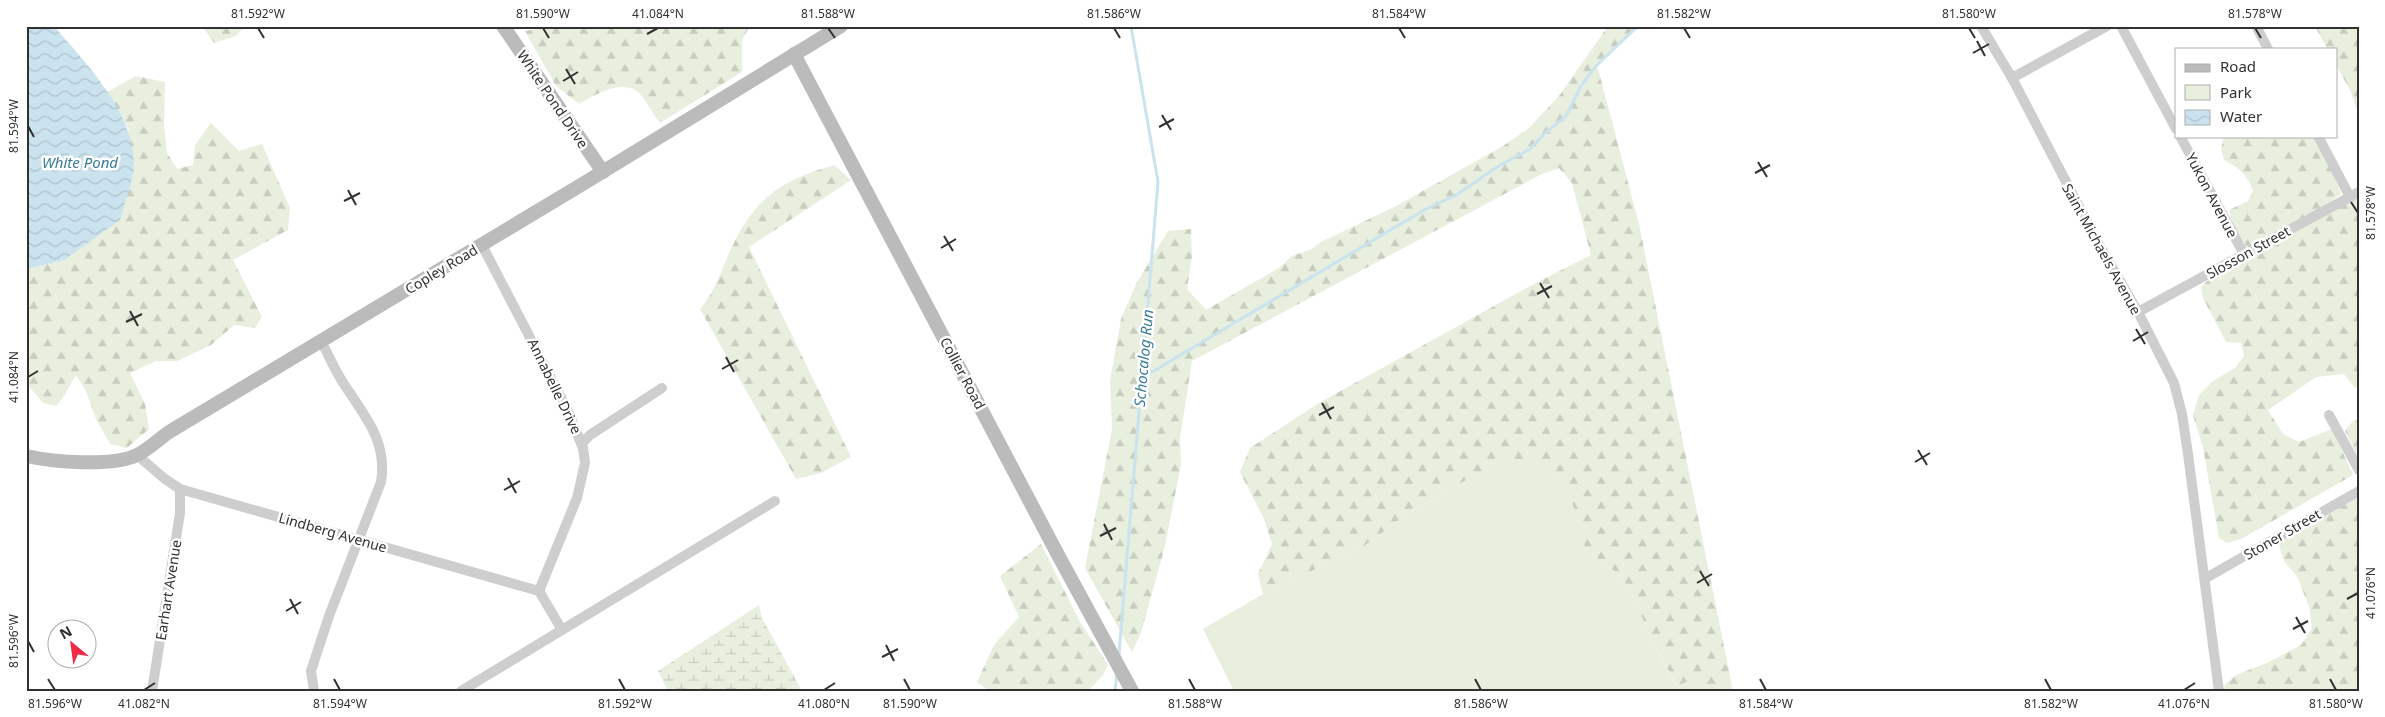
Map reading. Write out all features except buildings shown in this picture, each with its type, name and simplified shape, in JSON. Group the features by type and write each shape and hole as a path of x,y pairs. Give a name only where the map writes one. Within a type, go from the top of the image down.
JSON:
{"main road":[{"name":"White Pond Drive","path":"503,26 603,172"},
{"name":"Copley Road","path":"26,456 67,461 110,462 137,455 169,432 603,172 841,26"},
{"name":"Collier Road","path":"794,54 1129,685"}],"street":[{"name":"Saint Michaels Avenue","path":"1981,26 2012,78 2097,241 2138,312 2168,369 2179,398 2206,578 2219,691"},
{"path":"2012,78 2107,26"},
{"path":"2121,26 2175,127"},
{"path":"2256,26 2267,48"},
{"name":"Yukon Avenue","path":"2181,138 2244,254"},
{"path":"2319,138 2354,195"},
{"name":"Slosson Street","path":"2138,312 2354,195"},
{"name":"Annabelle Drive","path":"482,245 568,409 582,443 584,464 577,498 539,590"},
{"path":"314,691 312,671 329,616 360,539 381,482 384,467 377,434 344,383 321,341"},
{"path":"582,443 662,388"},
{"path":"2329,415 2359,470"},
{"name":"Lindberg Avenue","path":"137,455 180,489 539,590"},
{"name":"Earhart Avenue","path":"152,691 180,513 180,489"},
{"name":"Stoner Street","path":"2206,578 2359,491"},
{"path":"461,691 775,501"},
{"path":"539,590 562,630"}],"green space":[{"path":"202,26 245,26 236,36 214,43"},
{"path":"552,26 750,26 742,40 742,72 660,123 643,97 633,89 618,87 609,89 579,104 556,86 525,31"},
{"path":"1608,26 1638,26 1597,65 1639,224 1733,691 1709,691 1698,677 1677,686 1650,636 1630,589 1616,572 1586,551 1572,502 1559,479 1537,457 1494,464 1406,515 1364,546 1263,594 1258,574 1272,544 1264,519 1240,472 1250,448 1319,403 1530,286 1591,255 1572,183 1559,168 1542,174 1192,361 1180,438 1181,464 1165,546 1141,633 1132,652 1085,568 1112,429 1110,381 1121,319 1136,284 1168,231 1191,229 1192,256 1187,289 1206,310 1279,268 1292,256 1312,249 1321,242 1396,206 1503,146 1528,129 1559,96"},
{"path":"2315,26 2358,26 2359,116 2350,90 2338,69 2338,48 2326,48"},
{"path":"136,76 165,82 164,125 167,153 177,169 193,165 195,145 211,123 239,151 262,144 290,208 288,230 233,260 262,317 255,328 234,325 211,345 177,361 156,361 130,373 145,404 149,429 127,448 110,444 96,419 86,391 76,375 63,398 56,406 43,403 26,383 26,274 29,268 64,260 129,130 107,92"},
{"path":"2224,138 2314,138 2332,171 2341,194 2326,205 2250,247 2246,246 2234,227 2229,210 2248,201 2253,191 2242,172 2224,160 2221,149"},
{"path":"834,165 851,180 749,247 851,457 821,473 796,479 700,309 714,287 740,231 760,204 784,185"},
{"path":"2359,197 2359,388 2354,387 2344,374 2316,377 2268,410 2283,434 2299,442 2332,429 2353,475 2241,539 2227,543 2219,538 2203,448 2193,415 2199,395 2213,381 2235,368 2244,356 2241,343 2226,342 2203,298 2201,287 2210,278"},
{"path":"2359,419 2359,459 2345,431 2352,422"},
{"path":"1537,456 1559,479 1573,502 1586,551 1616,572 1630,589 1650,636 1676,685 1698,677 1709,691 1234,691 1203,629 1263,594 1364,546 1406,515 1494,464"},
{"path":"2359,495 2359,691 2225,691 2224,686 2236,675 2269,662 2301,645 2312,629 2310,610 2298,578 2284,561 2278,542"},
{"path":"1041,544 1079,620 1108,665 1103,675 1088,691 990,691 977,682 994,645 1019,617 1000,576"},
{"path":"759,605 762,618 802,691 668,691 658,671"}],"water":[{"name":"White Pond","path":"26,26 54,26 106,89 126,125 132,144 134,170 120,220 64,260 26,269"}],"waterway":[{"name":"Schocalog Run","path":"1119,654 1158,182 1131,26"},
{"path":"1142,378 1424,210 1458,194 1497,167 1530,149 1544,134 1566,116 1581,86 1597,65 1638,26"},
{"name":"Schocalog Run","path":"1115,691 1117,673"}]}
